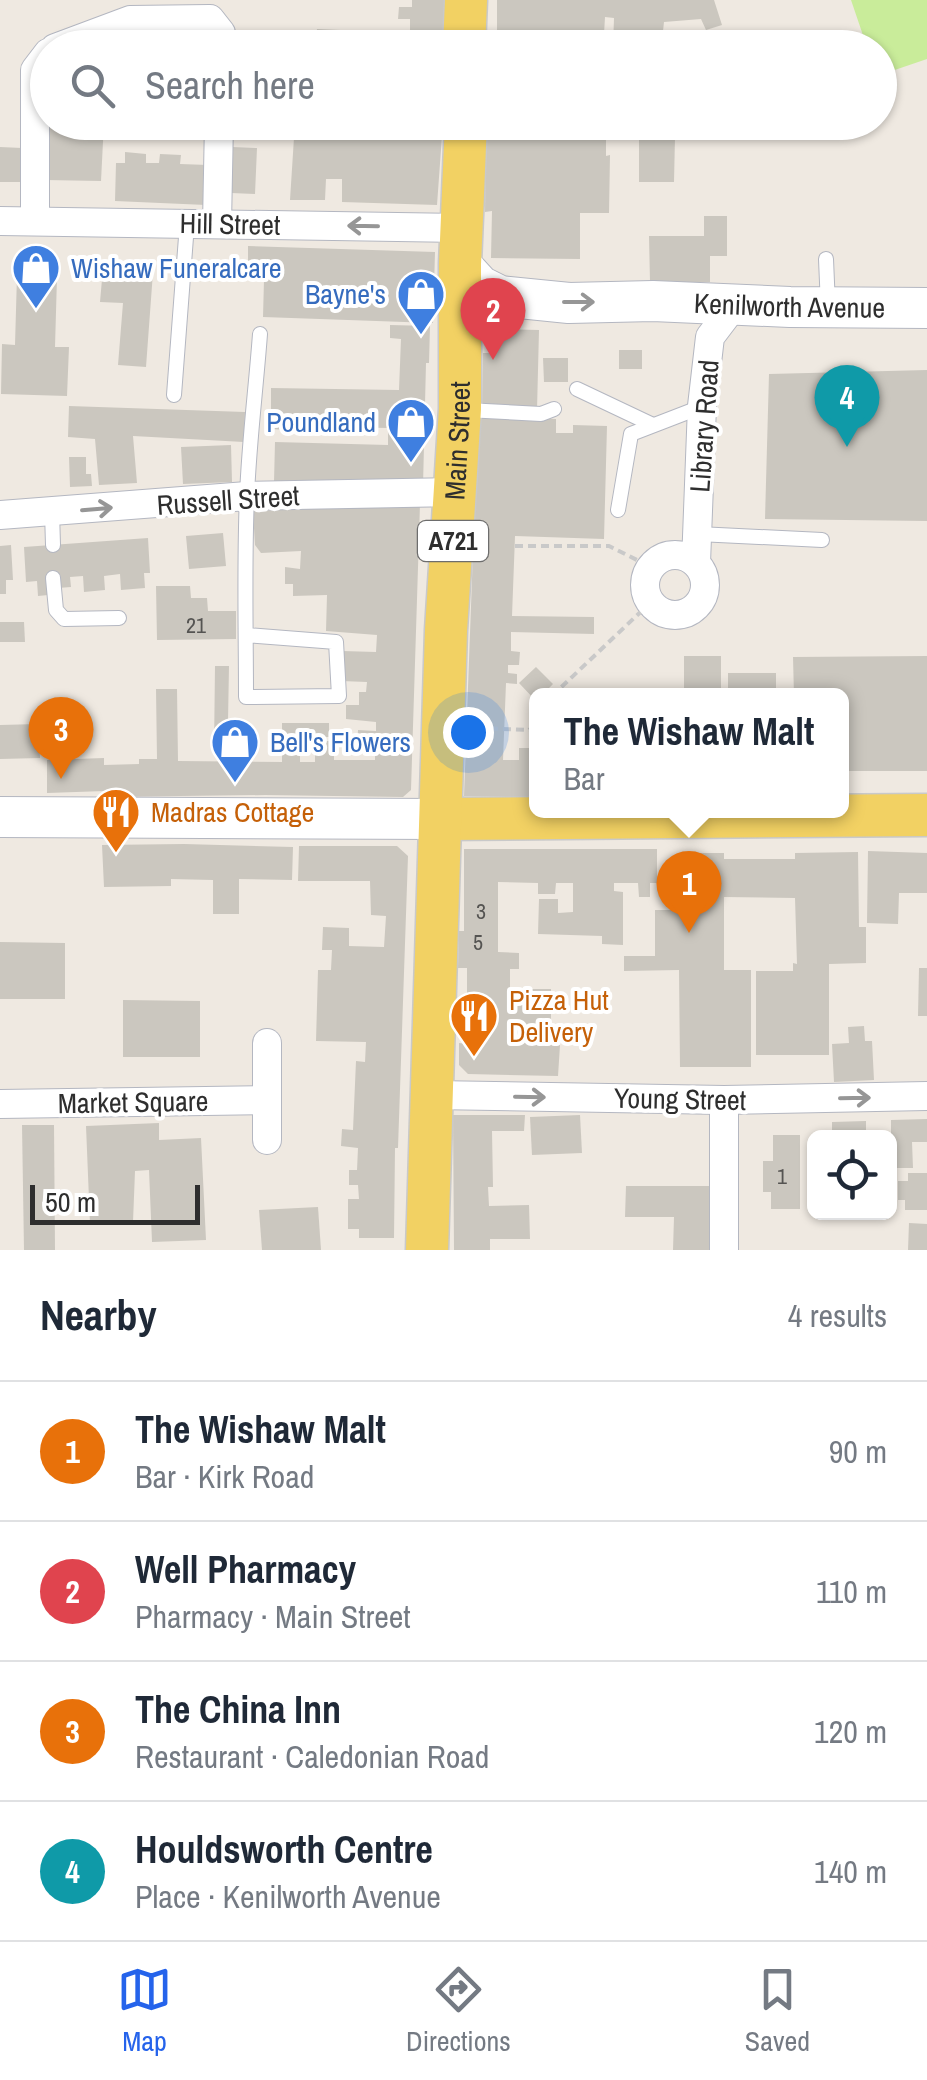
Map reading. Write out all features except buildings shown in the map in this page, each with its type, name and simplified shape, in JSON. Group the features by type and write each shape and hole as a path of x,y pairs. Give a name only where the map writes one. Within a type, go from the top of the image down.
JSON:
{"main road":[{"path":"465,30 466,0"},
{"name":"Main Street","path":"441,819 446,630 460,409 460,246 465,140"},
{"name":"Kenilworth Avenue","path":"460,246 480,286 500,296 570,303 653,300 927,308"},
{"name":"Kenilworth Avenue","path":"653,300 676,306 710,337"},
{"path":"849,816 927,815"},
{"path":"0,817 562,818"},
{"name":"A721","path":"427,1250 441,819"}],"street":[{"path":"103,30 130,20 210,18 219,30"},
{"path":"34,221 35,140"},
{"path":"217,224 219,140"},
{"name":"Hill Street","path":"0,220 217,224 460,246"},
{"name":"Library Road","path":"650,602 675,614 693,609 700,602 705,586 696,563 702,406 710,337 729,312 746,305"},
{"name":"Russell Street","path":"0,515 247,496 456,492"},
{"path":"650,602 645,584 651,567 668,556 678,555 696,563"},
{"path":"267,1043 267,1140"},
{"name":"Young Street","path":"433,1095 724,1100 927,1096"},
{"name":"Market Square","path":"0,1104 266,1100"},
{"path":"724,1100 724,1250"}],"lane":[{"path":"174,395 187,224"},
{"path":"826,259 828,307"},
{"path":"246,635 336,642 339,696 246,697 246,635 247,496 260,334"},
{"path":"577,389 653,425"},
{"path":"618,510 631,434 702,406"},
{"path":"460,409 541,414 554,408"},
{"path":"52,512 53,545"},
{"path":"698,534 822,540"},
{"path":"53,578 56,610 64,618 119,618"}],"path":[{"path":"515,546 609,546 651,567"},
{"path":"560,688 650,602"},
{"path":"444,718 465,727 529,730"}],"green space":[{"path":"851,0 927,0 927,59 897,69 897,30 861,30"}],"place":[{"name":"Wishaw Funeralcare","path":"36,310"},
{"name":"Bayne's","path":"421,336"},
{"name":"Well Pharmacy","path":"493,360"},
{"name":"Houldsworth Centre","path":"847,447"},
{"name":"Poundland","path":"411,464"},
{"name":"The China Inn","path":"61,779"},
{"name":"Bell's Flowers","path":"235,784"},
{"name":"Madras Cottage","path":"116,854"},
{"name":"The Wishaw Malt","path":"689,933"},
{"name":"Pizza Hut Delivery","path":"474,1058"}]}
